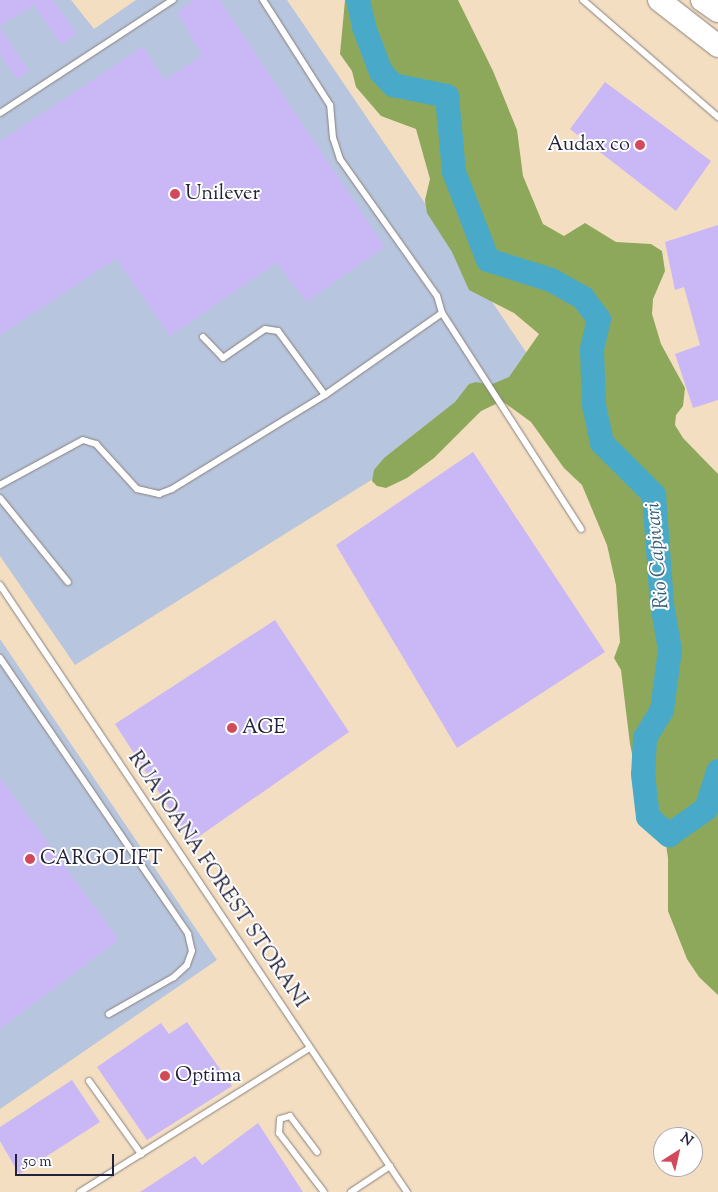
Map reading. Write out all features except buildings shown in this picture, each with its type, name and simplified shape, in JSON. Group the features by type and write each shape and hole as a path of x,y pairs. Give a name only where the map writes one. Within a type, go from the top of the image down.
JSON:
{"highway":[{"path":"658,0 718,46"},
{"path":"666,0 718,33"},
{"path":"702,0 718,11"}],"lane":[{"path":"0,113 173,0"},
{"path":"263,0 330,105 332,138 340,159 437,296 442,313 581,529"},
{"path":"583,0 718,116"},
{"path":"0,485 82,440 96,444 137,489 160,494 172,489 325,395 442,313"},
{"path":"203,337 223,358 265,329 278,331 325,395"},
{"path":"0,498 68,582"},
{"name":"RUA JOANA FOREST STORANI","path":"0,585 407,1192"},
{"path":"0,658 188,934 192,951 187,965 174,977 109,1014"},
{"path":"80,1192 310,1048"},
{"path":"89,1081 141,1154"},
{"path":"317,1152 290,1116 280,1119 279,1133 324,1192"},
{"path":"351,1192 390,1166"}],"shaded area":[{"path":"0,0 71,0 94,29 136,0 287,0 541,374 75,665 0,556"},
{"path":"0,639 217,960 0,1109"}],"green space":[{"path":"345,0 458,0 493,71 517,130 523,176 543,224 564,236 585,223 616,242 651,244 662,251 665,271 653,299 652,314 661,344 685,388 683,406 676,415 675,425 683,438 718,474 718,995 699,977 687,959 668,911 668,858 664,831 641,796 630,744 621,670 614,658 620,642 616,585 607,545 582,485 564,468 531,422 502,401 481,411 434,458 407,478 386,488 377,486 372,481 374,470 384,458 455,402 469,384 476,382 490,385 509,377 539,334 514,313 469,290 452,252 427,213 425,200 430,179 416,129 381,116 356,87 352,71 340,54"}],"waterway":[{"name":"Rio Capivari","path":"358,0 364,27 381,72 393,85 447,96 454,172 488,260 551,280 583,298 599,319 592,349 594,405 602,443 654,495 662,604 670,650 662,710 645,738 643,774 648,817 669,835 706,809 718,771"}],"place":[{"name":"Audax co","path":"640,145"},
{"name":"Unilever","path":"175,194"},
{"name":"AGE","path":"232,728"},
{"name":"CARGOLIFT","path":"30,859"},
{"name":"Optima","path":"165,1076"}]}
